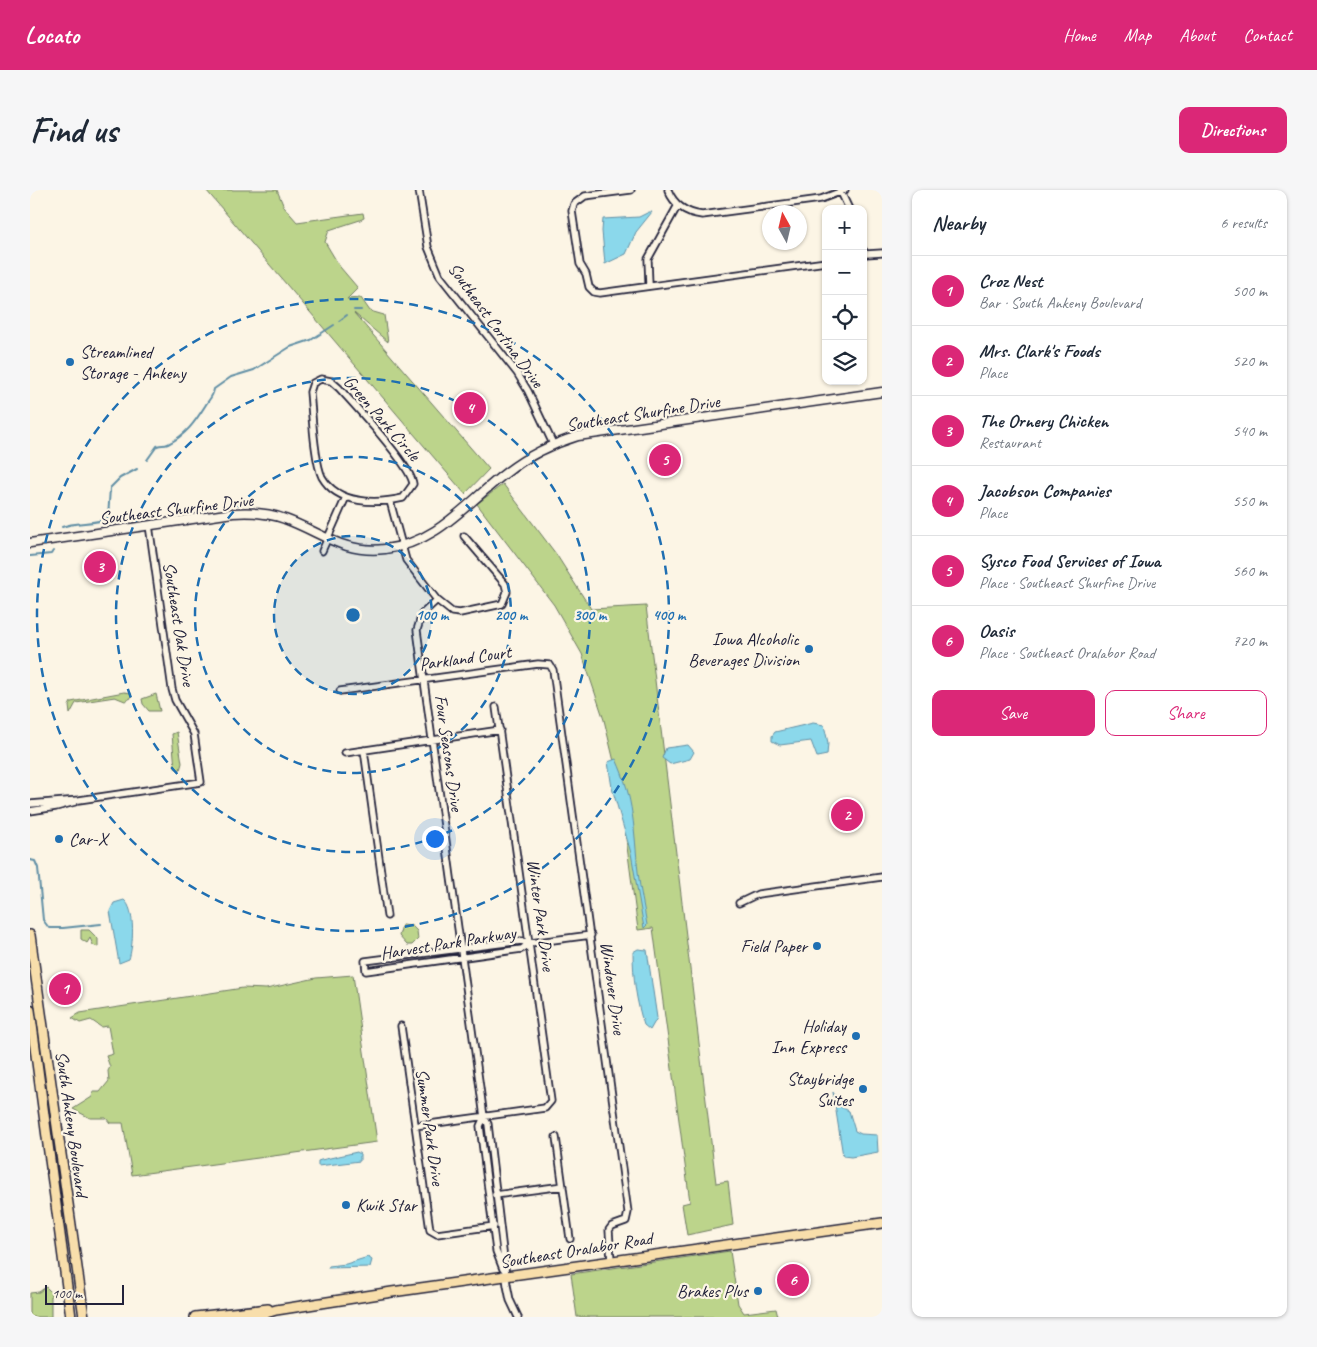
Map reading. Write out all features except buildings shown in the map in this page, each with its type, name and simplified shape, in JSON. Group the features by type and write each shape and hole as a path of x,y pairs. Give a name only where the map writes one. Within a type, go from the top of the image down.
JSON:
{"main road":[{"name":"South Ankeny Boulevard","path":"30,936 84,1315"},
{"name":"South Ankeny Boulevard","path":"30,1010 70,1316"},
{"path":"33,1030 43,1030"},
{"name":"Southeast Oralabor Road","path":"195,1317 250,1310 276,1310 882,1223"},
{"name":"Southeast Oralabor Road","path":"253,1317 276,1310"}],"street":[{"name":"Southeast Cortina Drive","path":"420,190 428,247 440,276 517,373 528,391 553,444"},
{"path":"631,190 585,196 574,204 572,211 580,264 586,274 589,287 596,292 822,263"},
{"path":"668,190 678,205 696,214 708,215 821,199 842,191 847,205"},
{"path":"649,285 648,259 678,205"},
{"path":"867,254 882,253"},
{"name":"Green Park Circle","path":"346,497 322,476 310,392 313,383 321,379 331,381 339,388 408,470 413,484 410,492 403,498 390,501"},
{"name":"Southeast Shurfine Drive","path":"30,543 254,512 287,519 327,540 343,546 368,550 403,546 434,533 507,472 553,444 578,436 882,392"},
{"path":"322,551 346,497 369,502 390,501 409,566 437,600 452,612 460,614 502,604 507,592 505,584 464,536"},
{"name":"Southeast Oak Drive","path":"80,800 201,782 194,734 175,700 172,689 148,526"},
{"name":"Four Seasons Drive","path":"437,600 422,614 417,626 484,1117 488,1124 498,1194 506,1277"},
{"name":"Parkland Court","path":"340,691 544,663 550,665 555,674 560,708"},
{"name":"Winter Park Drive","path":"484,1117 545,1108 550,1104 530,943 496,707"},
{"name":"Windover Drive","path":"560,708 628,1212 626,1221 612,1226 609,1230 611,1261"},
{"path":"345,753 500,730"},
{"path":"364,750 387,916"},
{"path":"30,804 80,800"},
{"path":"30,811 67,805 80,800"},
{"path":"739,903 758,894 882,877"},
{"name":"Harvest Park Parkway","path":"530,943 522,949 366,971 365,961 460,948 521,941 530,943 591,935"},
{"name":"Summer Park Drive","path":"401,1026 429,1227 432,1232 437,1234 494,1226"},
{"path":"415,1126 484,1117"},
{"name":"Four Seasons Drive","path":"484,1117 480,1126 496,1251 506,1277"},
{"path":"556,1137 570,1240"},
{"path":"490,1196 563,1186"},
{"path":"506,1277 510,1300 518,1317"}],"green space":[{"path":"206,190 277,190 284,207 297,222 363,213 364,218 360,220 329,230 325,242 340,267 357,287 347,299 361,298 370,311 384,315 388,342 354,313 489,469 465,494"},
{"path":"503,484 556,554 591,609 646,606 716,1183 728,1181 733,1225 687,1235 682,1204 690,1202 653,928 638,930 618,778 604,720 582,654 554,605 477,504"},
{"path":"124,692 131,693 131,698 125,701 115,697 76,703 70,714 69,706 71,702"},
{"path":"156,694 160,711 149,711 143,704 142,699"},
{"path":"177,732 182,763 180,770 175,768 172,734"},
{"path":"402,925 412,926 417,931 418,939 412,945 407,945 399,936"},
{"path":"81,930 89,930 98,939 98,947 93,945 90,938 87,943 81,939"},
{"path":"353,975 377,1142 132,1175 123,1123 110,1123 106,1118 90,1118 73,1109 92,1097 93,1092 100,1092 109,1081 108,1071 110,1067 106,1056 113,1054 108,1026 101,1027 91,1020 80,1023 72,1018 80,1013 243,988 266,989 316,978"},
{"path":"730,1251 738,1304 744,1313 776,1309 778,1317 577,1317 571,1274"},
{"path":"46,1287 51,1292 51,1317 30,1317 30,1293 39,1292"}],"water":[{"path":"652,212 636,232 626,254 605,264 602,231 603,219 639,217"},
{"path":"813,723 824,725 828,743 827,755 817,757 811,741 780,745 772,741 772,736 775,732"},
{"path":"688,745 694,752 690,759 670,764 662,758 666,748"},
{"path":"616,759 630,801 639,879 647,925 644,928 631,853 612,788 608,762"},
{"path":"124,900 128,905 132,919 132,946 129,959 119,963 110,911 114,903"},
{"path":"638,949 647,950 657,1018 650,1030 644,1025 636,989 633,952"},
{"path":"833,1092 839,1106 849,1111 855,1131 861,1134 877,1135 878,1152 851,1157 843,1156"},
{"path":"357,1152 360,1154 360,1161 318,1166 318,1161"},
{"path":"368,1257 372,1260 370,1267 328,1268 329,1266 346,1264"}],"waterway":[{"path":"354,310 361,310"},
{"path":"339,321 347,315"},
{"path":"147,460 157,446 167,445 190,428 211,398 214,389 231,377 254,370 290,347 311,340 334,325"},
{"path":"62,527 97,522 108,518 110,488 120,478 137,469"},
{"path":"30,556 51,554 53,551"},
{"path":"30,860 35,861 38,868 43,920 49,928 101,924"}],"place":[{"name":"Streamlined Storage - Ankeny","path":"70,362"},
{"name":"Jacobson Companies","path":"470,408"},
{"name":"Sysco Food Services of Iowa","path":"665,460"},
{"name":"The Ornery Chicken","path":"100,567"},
{"name":"Iowa Alcoholic Beverages Division","path":"809,649"},
{"name":"Mrs. Clark's Foods","path":"847,815"},
{"name":"Car-X","path":"59,839"},
{"name":"Field Paper","path":"817,946"},
{"name":"Croz Nest","path":"65,989"},
{"name":"Holiday Inn Express","path":"856,1036"},
{"name":"Staybridge Suites","path":"863,1089"},
{"name":"Kwik Star","path":"346,1205"},
{"name":"Oasis","path":"793,1280"},
{"name":"Brakes Plus","path":"758,1291"}]}
